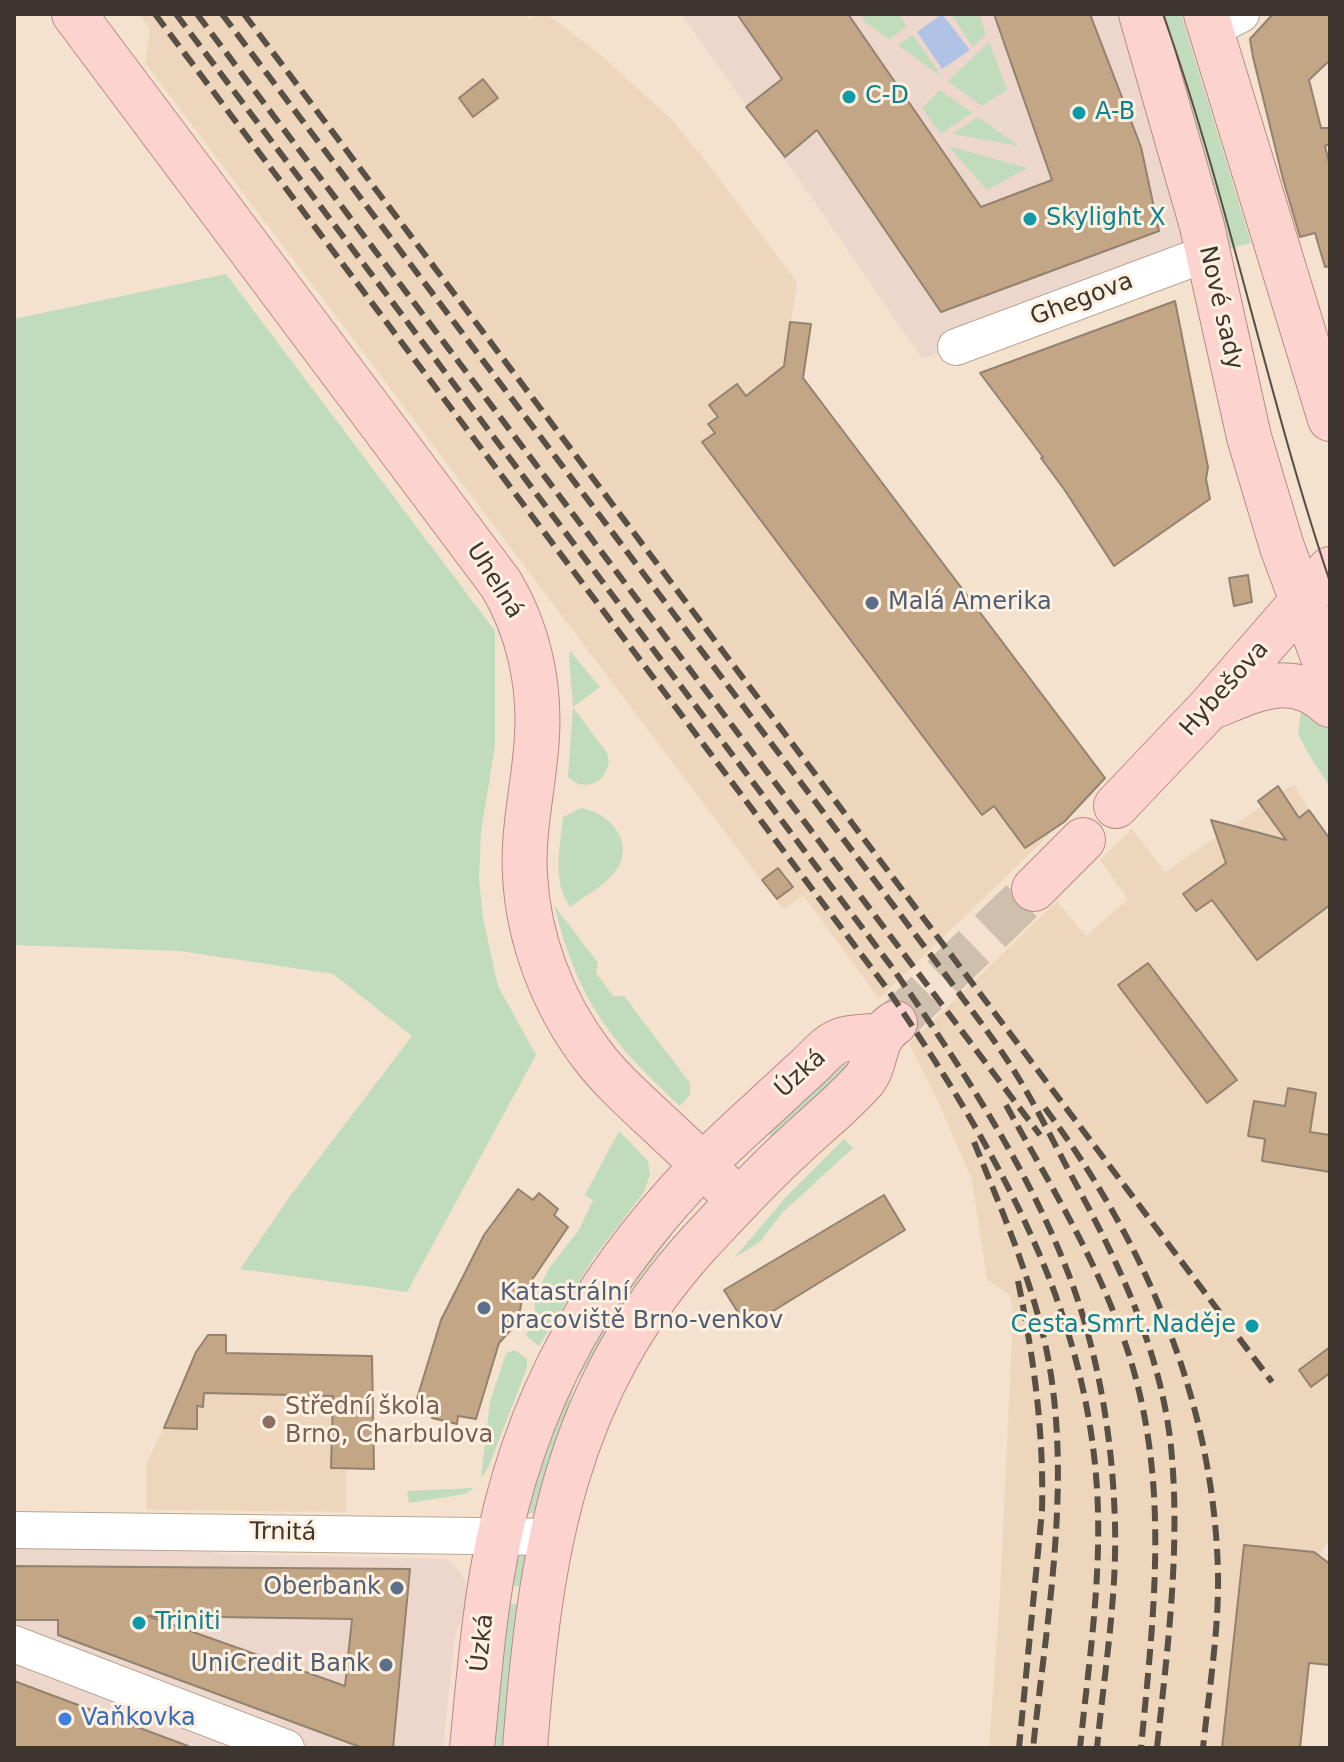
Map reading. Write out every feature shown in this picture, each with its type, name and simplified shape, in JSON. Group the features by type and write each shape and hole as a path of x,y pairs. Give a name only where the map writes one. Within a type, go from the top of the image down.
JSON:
{"main road":[{"name":"Uhelná","path":"74,14 501,584 515,607 524,632 537,702 537,735 524,847 528,903 537,946 564,1012 592,1055 739,1201"},
{"name":"Nové sady","path":"1141,14 1208,253 1249,437 1282,547 1316,585 1330,676"},
{"path":"1219,19 1278,255 1328,407"},
{"name":"Hybešova","path":"1116,806 1210,707 1316,585"},
{"path":"1210,707 1281,684 1306,688 1330,705"},
{"path":"1034,889 1083,840"},
{"name":"Úzká","path":"472,1748 489,1592 499,1536 534,1421 570,1341 600,1289 640,1234 702,1164 836,1042 889,1029 866,1078 688,1255 613,1363 577,1441 560,1497 535,1641 525,1748"}],"street":[{"name":"Ghegova","path":"956,347 1208,253"},
{"name":"Trnitá","path":"14,1530 552,1537"},
{"path":"14,1644 286,1748"}],"shaded area":[{"path":"139,14 525,14 531,19 536,14 547,14 601,55 671,119 797,282 784,367 1101,785 879,999 804,896 783,909 145,63 150,29"},
{"path":"681,14 1116,14 1130,51 1178,215 1185,259 922,359"},
{"path":"1294,784 1330,846 1330,1539 1319,1556 1307,1551 1263,1546 1243,1748 989,1748 1000,1594 1013,1318 1010,1295 987,1280 972,1180 909,1044 1057,901 1086,936 1128,899 1100,860 1132,829 1165,872"},
{"name":"Střední škola Brno, Charbulova","path":"208,1335 226,1335 227,1353 372,1356 374,1469 346,1469 346,1512 146,1510 146,1464"},
{"path":"14,1543 158,1545 225,1554 447,1559 461,1573 470,1593 455,1635 443,1748 14,1748"}],"green space":[{"path":"868,14 899,14 907,26 889,39 861,19"},
{"path":"951,14 979,14 986,34 973,47"},
{"path":"1156,14 1181,14 1251,243 1227,249"},
{"path":"913,35 942,77 898,45"},
{"path":"989,42 1007,90 982,106 948,81"},
{"path":"940,90 972,113 941,134 922,108"},
{"path":"978,117 1019,146 952,134"},
{"path":"948,146 1027,168 987,190"},
{"path":"226,274 495,631 495,746 481,832 479,879 483,918 498,986 536,1055 407,1292 240,1269 291,1195 412,1036 333,974 180,951 14,945 14,319"},
{"path":"570,651 600,687 573,707 569,658"},
{"path":"1303,699 1330,726 1330,787 1298,733"},
{"path":"573,707 607,753 609,764 603,777 590,784 577,783 568,777"},
{"path":"581,808 602,816 610,823 622,840 623,850 621,861 611,877 570,907 564,897 559,875 560,840 563,817"},
{"path":"554,905 598,963 596,973 613,996 624,996 690,1083 690,1095 680,1106 634,1060 599,1017 574,968"},
{"path":"850,1065 776,1142 761,1125 832,1067"},
{"path":"619,1131 648,1161 650,1174 644,1192 595,1256 539,1346 526,1336 535,1310 534,1299 549,1268 579,1230 593,1200 585,1195"},
{"path":"844,1139 853,1148 782,1213 760,1242 734,1258 786,1197"},
{"path":"665,1230 672,1235 631,1290 575,1384 539,1501 533,1513 528,1514 563,1399 580,1363 614,1304"},
{"path":"515,1350 527,1359 527,1368 488,1468 481,1478 490,1402 506,1353"},
{"path":"474,1488 465,1494 409,1503 407,1491"},
{"path":"527,1548 523,1587 510,1585 516,1550"},
{"path":"507,1603 520,1604 506,1748 494,1748"}],"water":[{"path":"942,14 970,50 942,69 917,32"}],"building":[{"path":"737,14 848,14 981,207 1052,180 994,14 1090,14 1141,147 1159,231 941,312 817,130 785,157 746,107 782,79"},
{"path":"1273,14 1330,14 1330,60 1309,80 1321,128 1330,128 1330,144 1325,146 1330,166 1330,266 1325,267 1315,233 1300,237 1253,57 1250,39"},
{"path":"483,79 498,98 473,117 459,98"},
{"path":"1175,301 1208,467 1206,479 1210,499 1114,566 1043,457 980,373"},
{"path":"790,322 811,324 803,378 1105,778 1064,822 1025,848 994,806 982,815 702,442 715,433 708,424 718,417 709,405 737,384 746,396 784,366"},
{"path":"1248,575 1252,602 1234,606 1229,578"},
{"path":"1278,786 1299,818 1309,810 1330,839 1330,905 1257,960 1212,900 1196,911 1183,894 1226,863 1211,820 1286,840 1258,801"},
{"path":"778,868 793,887 777,899 762,880"},
{"path":"1148,963 1237,1080 1207,1103 1118,985"},
{"path":"1288,1088 1316,1093 1310,1132 1330,1135 1330,1172 1262,1161 1265,1139 1248,1136 1254,1101 1285,1106"},
{"name":"Katastrální pracoviště Brno-venkov","path":"518,1189 533,1200 539,1193 558,1209 554,1215 568,1227 523,1293 518,1322 499,1343 476,1419 458,1416 457,1424 432,1418 434,1409 415,1405 441,1320 484,1235"},
{"path":"884,1195 905,1230 747,1327 724,1290"},
{"path":"208,1335 226,1335 226,1353 372,1356 374,1469 331,1468 333,1396 204,1393 203,1407 197,1406 197,1429 164,1428 196,1352"},
{"path":"1330,1347 1330,1373 1311,1387 1299,1370"},
{"path":"1244,1545 1314,1552 1330,1564 1330,1665 1309,1663 1300,1748 1222,1748"},
{"path":"14,1566 410,1569 393,1748 363,1748 58,1635 58,1620 14,1620","holes":["148,1616 352,1619 345,1686"]},
{"name":"Vaňkovka","path":"14,1681 188,1746 188,1748 14,1748"}],"tunnel":[{"path":"895,1023 1034,889"}],"tram line":[{"path":"1163,14 1208,155 1307,512 1330,582"}],"railway":[{"path":"155,14 888,990 966,1111 1001,1173 1032,1236 1058,1302 1078,1369 1092,1439 1098,1512 1097,1571 1080,1748"},
{"path":"176,14 894,970 970,1084 1016,1162 1073,1286 1091,1344 1108,1434 1114,1494 1115,1552 1097,1748"},
{"path":"197,14 1040,1135"},
{"path":"222,14 942,970 999,1047 1037,1111 1122,1276 1149,1347 1167,1420 1174,1494 1173,1567 1157,1748"},
{"path":"244,14 1272,1382"},
{"path":"1006,1105 1093,1265 1135,1374 1153,1480 1155,1533 1151,1639 1141,1748"},
{"path":"1045,1108 1114,1214 1143,1270 1168,1327 1203,1447 1214,1510 1218,1573 1215,1639 1203,1748"},
{"path":"974,1142 1031,1291 1045,1343 1053,1393 1058,1494 1051,1597 1033,1748"},
{"path":"1018,1281 1037,1396 1042,1482 1042,1511 1019,1748"}],"place":[{"name":"C-D","path":"849,97"},
{"name":"A-B","path":"1079,113"},
{"name":"Skylight X","path":"1030,219"},
{"name":"Malá Amerika","path":"872,603"},
{"name":"Katastrální pracoviště Brno-venkov","path":"484,1308"},
{"name":"Cesta.Smrt.Naděje","path":"1252,1326"},
{"name":"Střední škola Brno, Charbulova","path":"269,1422"},
{"name":"Oberbank","path":"397,1588"},
{"name":"Triniti","path":"139,1623"},
{"name":"UniCredit Bank","path":"386,1665"},
{"name":"Vaňkovka","path":"65,1719"}]}
